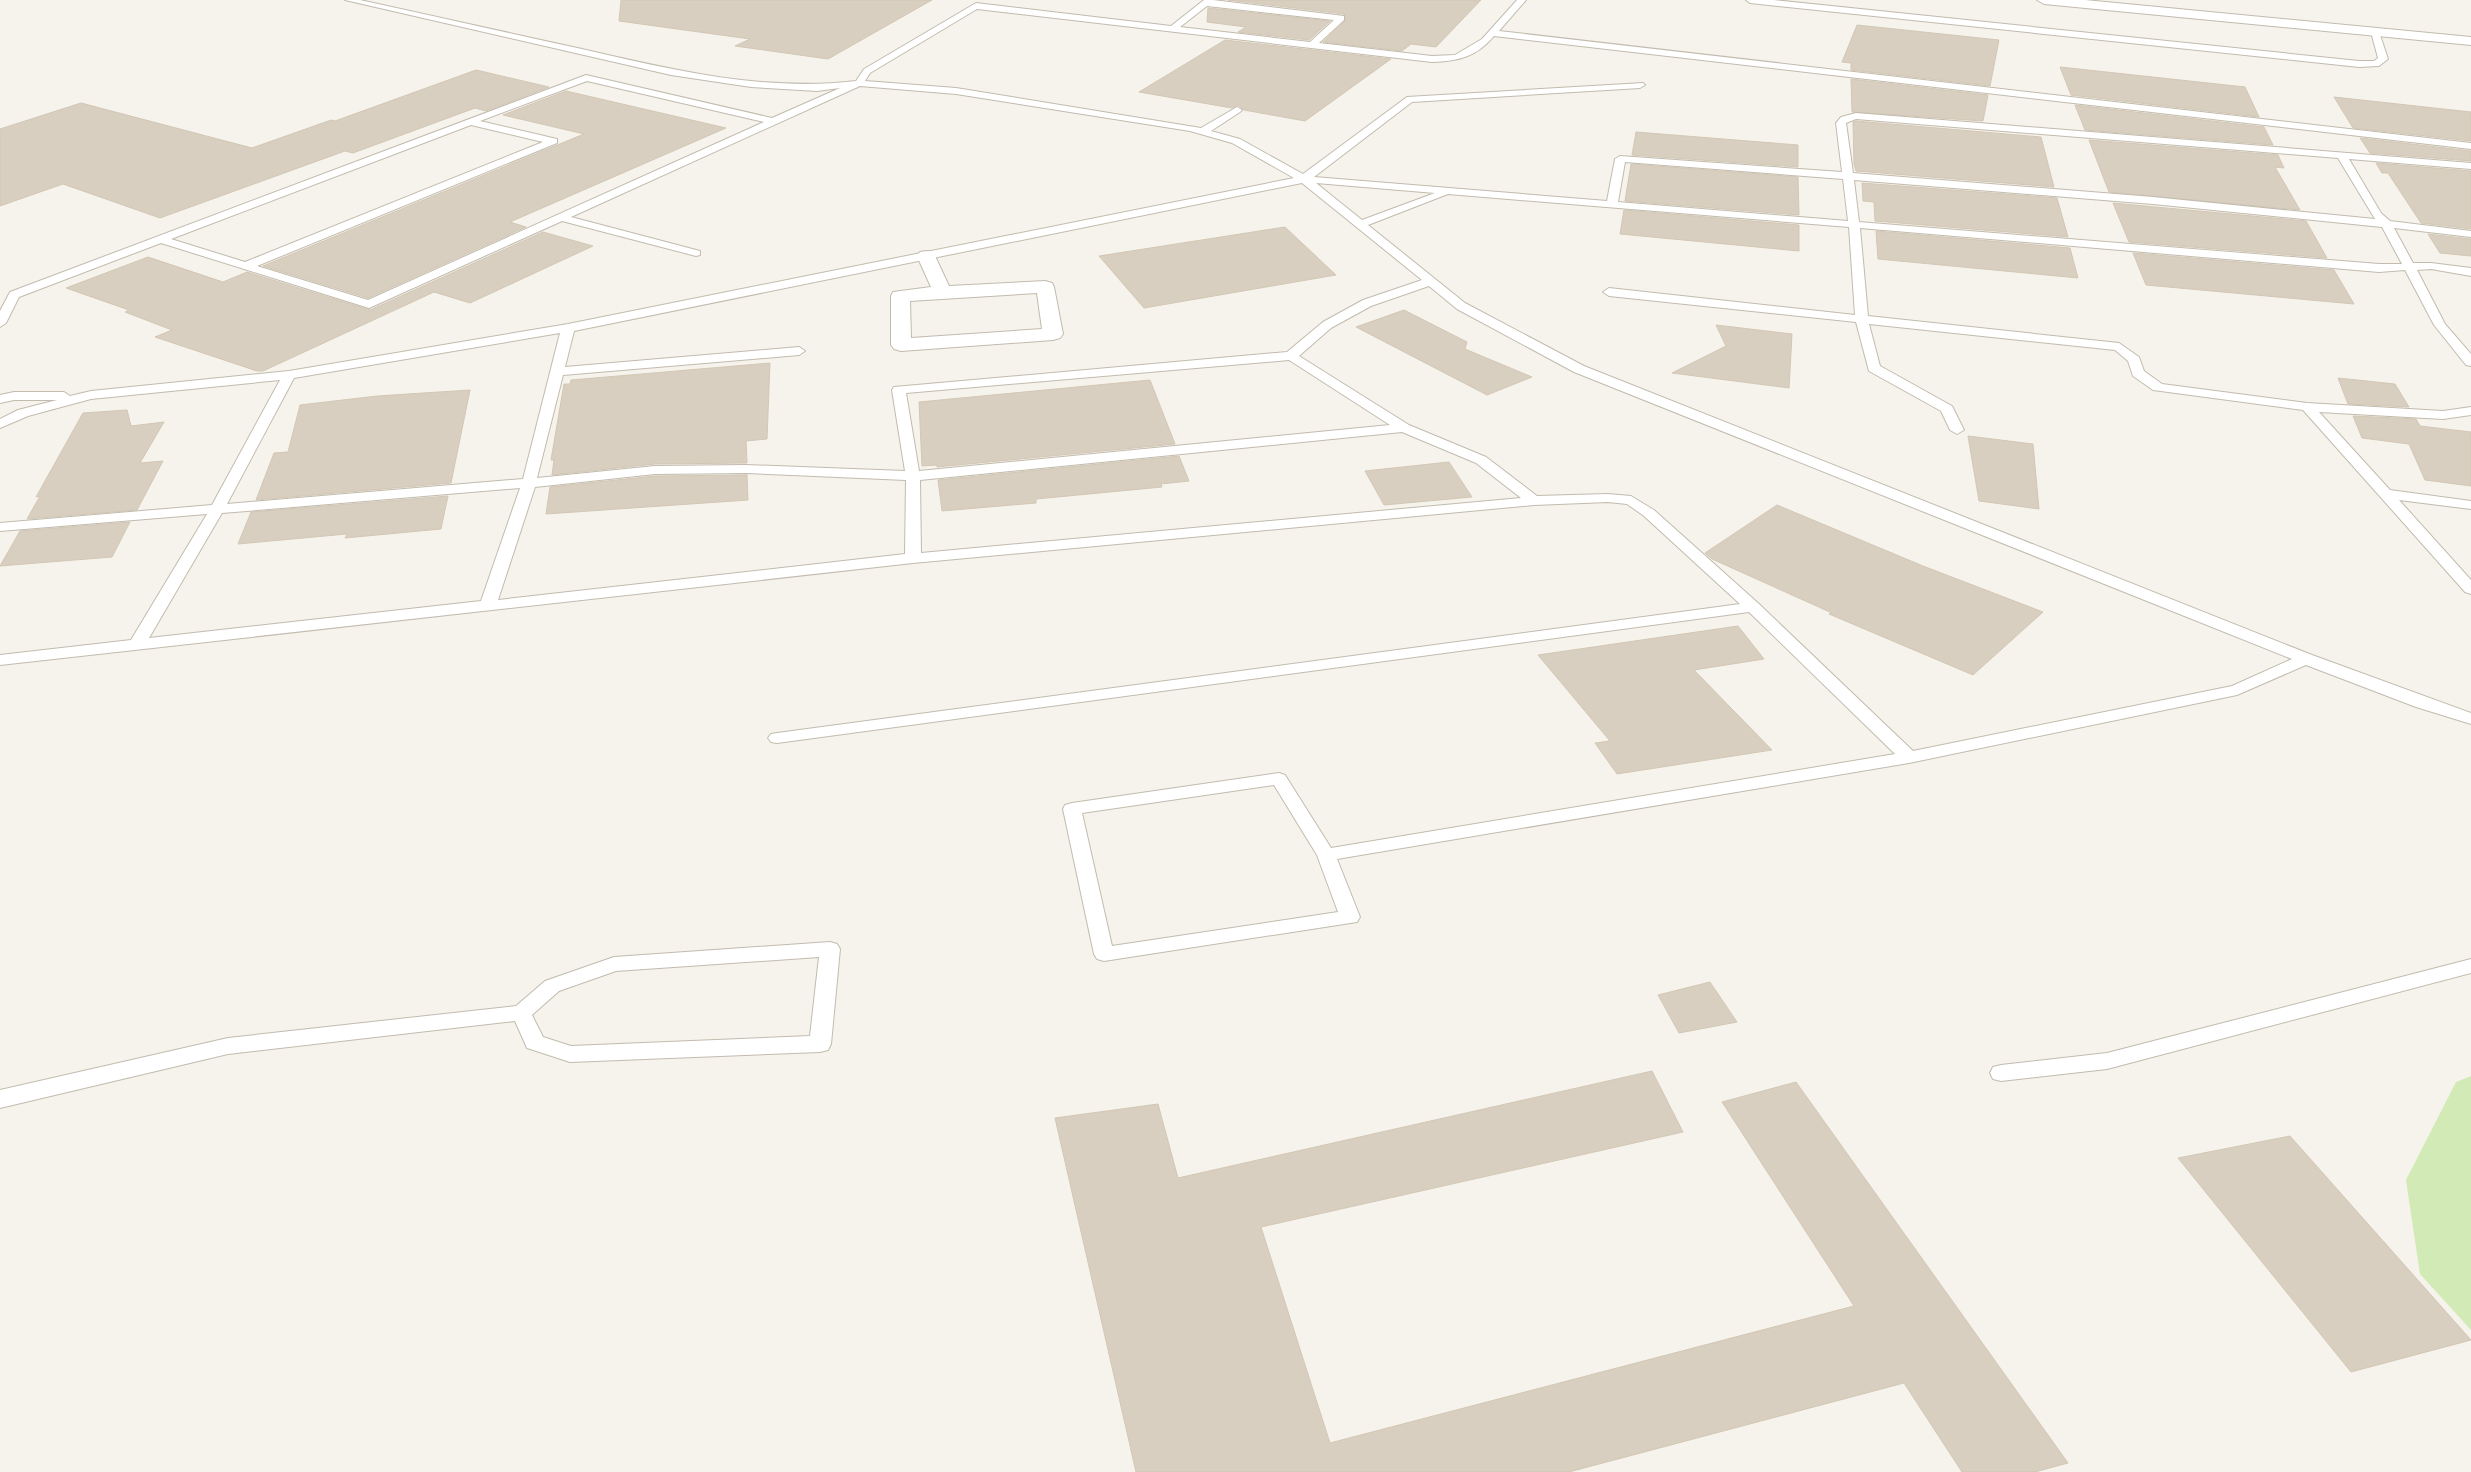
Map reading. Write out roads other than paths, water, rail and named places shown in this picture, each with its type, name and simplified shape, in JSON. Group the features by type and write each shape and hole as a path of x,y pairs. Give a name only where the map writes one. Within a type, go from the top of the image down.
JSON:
{"street":[{"path":"2044,0 2471,41"},
{"path":"926,256 942,292"},
{"path":"1046,287 1053,334 901,345 900,296 942,292 1046,287"}],"lane":[{"path":"349,0 671,72 751,84 817,88 859,83 956,91 1204,131 1236,141 1304,179 1461,306 1579,369 2306,659 2422,703 2471,719"},
{"path":"159,239 369,304 859,83 867,71 972,3 1432,59 1457,58 1485,41 1522,0"},
{"path":"1750,0 2358,64 2376,64 2383,59 2375,32"},
{"path":"1174,28 1207,2 1341,18 1313,44"},
{"path":"1492,33 2471,146"},
{"path":"0,323 14,295 586,78 775,122"},
{"path":"1304,179 1410,99 1640,85"},
{"path":"1204,131 1237,110"},
{"path":"1958,430 1947,409 1874,368 1862,320 1854,224 1841,123 1844,119 1856,116 2471,166"},
{"path":"248,265 553,141 470,122"},
{"path":"2341,155 2377,215 2386,223 2440,325 2471,362"},
{"path":"1612,204 1620,159 2386,223 2471,234"},
{"path":"0,399 14,396 91,395 289,375 568,328 1304,179 2380,268 2431,266 2471,272"},
{"path":"1360,225 1449,192"},
{"path":"562,218 696,253"},
{"path":"913,558 913,476 899,390 1291,356 1327,325 1367,302 1429,282"},
{"path":"1609,292 2119,347 2134,360 2138,373 2158,387 2307,407 2443,414 2471,412"},
{"path":"488,605 529,483 568,328"},
{"path":"558,372 799,351"},
{"path":"1291,356 1404,428 1481,460 1534,501"},
{"path":"136,646 218,509 289,375"},
{"path":"0,424 23,413 91,395"},
{"path":"2307,407 2471,589"},
{"path":"0,527 529,483 655,470 746,469 913,476 1404,428"},
{"path":"2385,494 2471,505"},
{"path":"0,660 913,558 1534,501 1608,498 1631,500 1649,513 1753,607 1909,757"},
{"path":"777,738 1753,607"},
{"path":"1326,855 1909,757 2237,690 2306,659"},
{"path":"1279,779 1326,855 1350,917 1104,954 1072,809 1279,779"},
{"path":"0,1099 228,1046 521,1013 552,986 614,964 830,949 820,1044 570,1054 535,1042 521,1013"},
{"path":"2001,1073 2107,1062 2471,966"}]}
